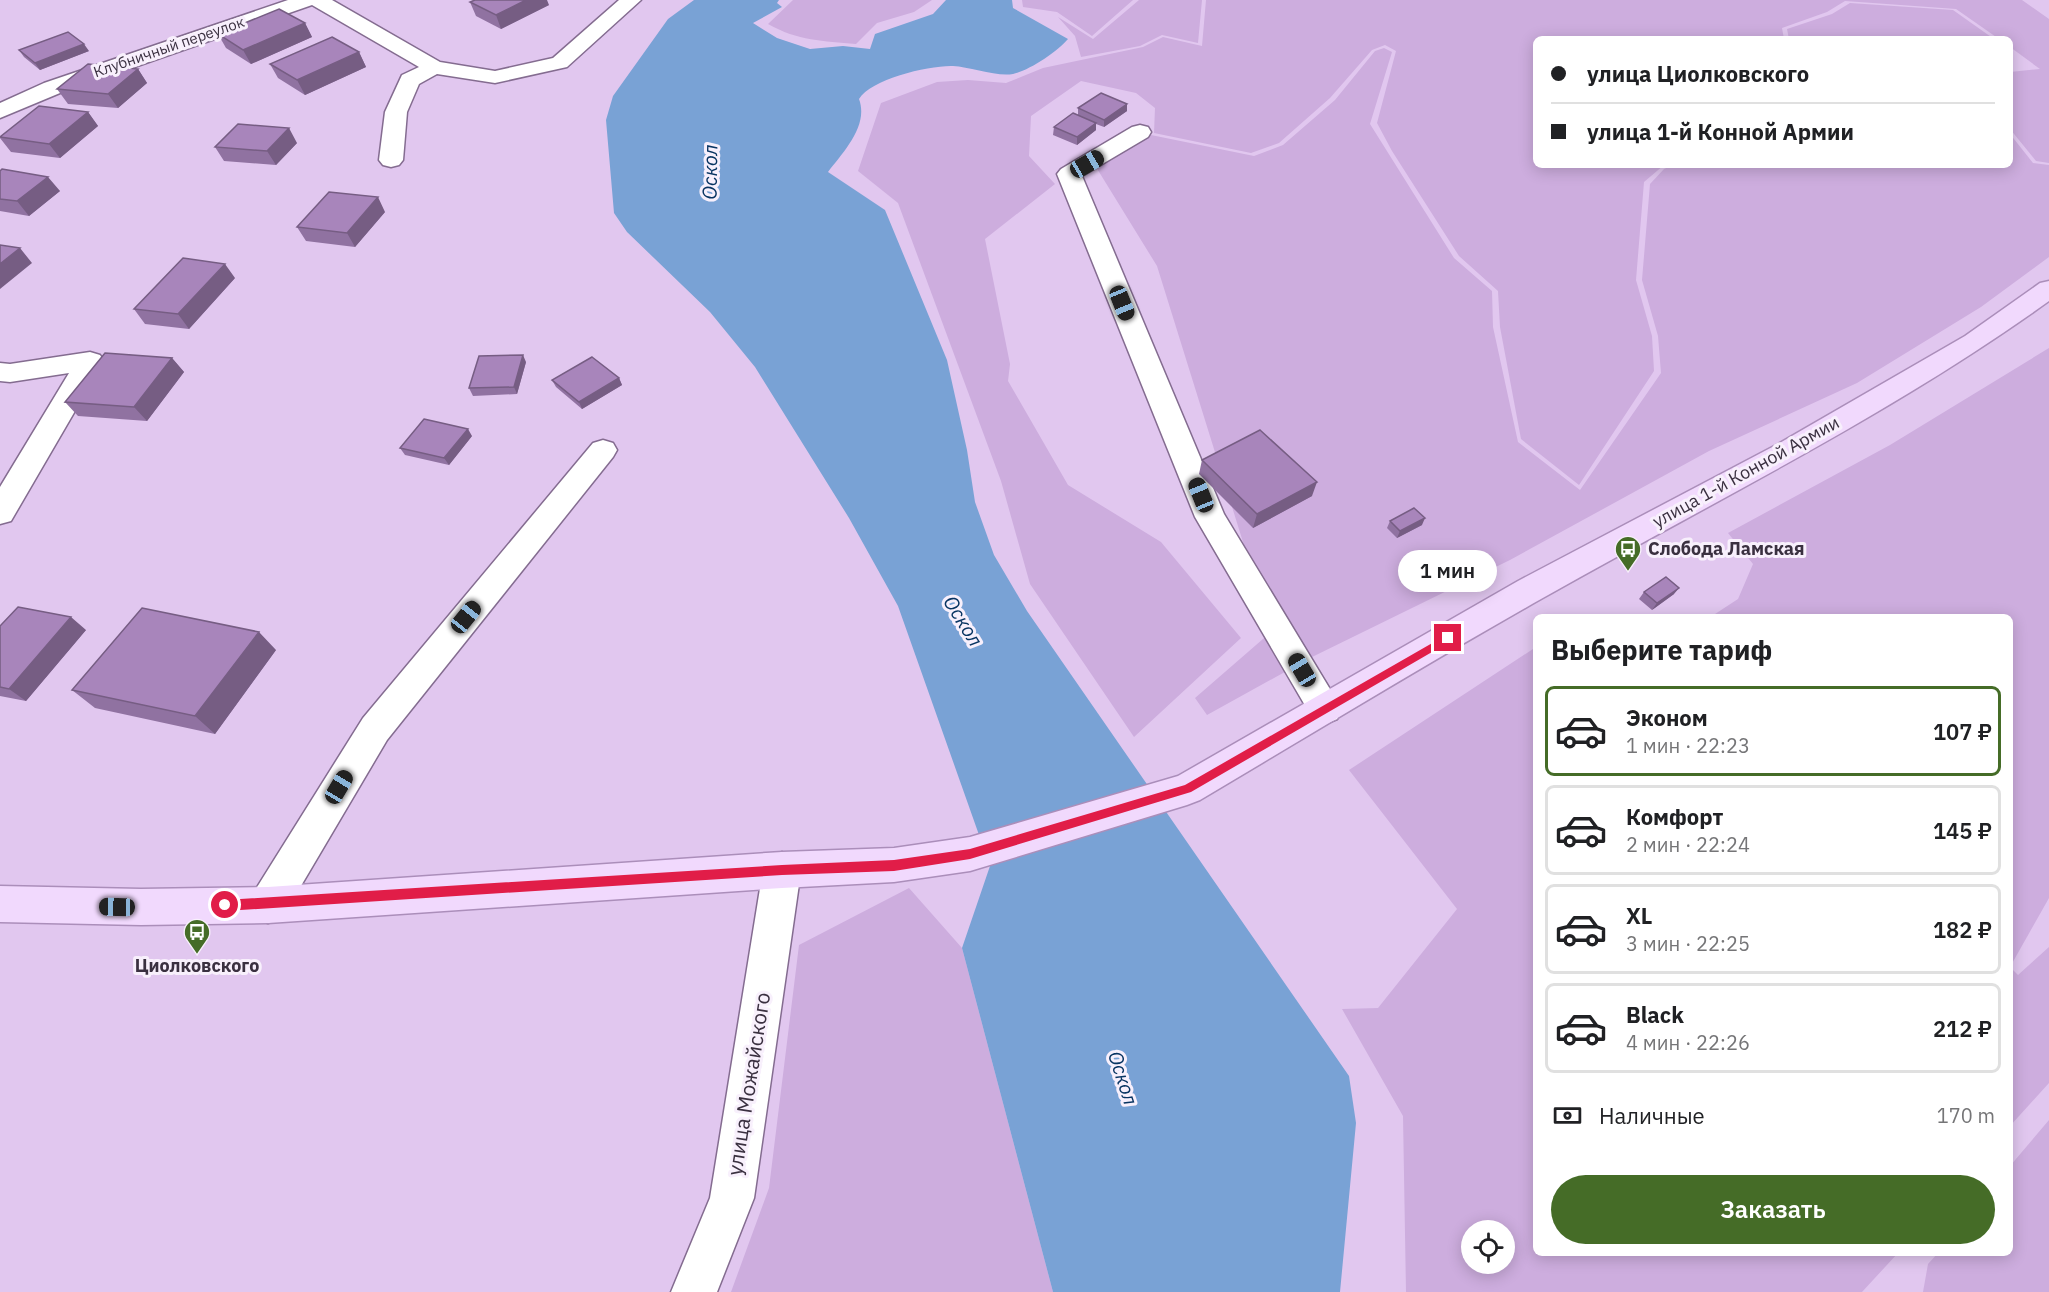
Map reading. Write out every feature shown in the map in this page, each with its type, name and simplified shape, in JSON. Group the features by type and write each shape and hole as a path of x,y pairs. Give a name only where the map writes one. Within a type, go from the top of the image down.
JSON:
{"main road":[{"name":"улица 1-й Конной Армии","path":"0,904 141,907 268,904 782,870 894,865 970,854 1187,789 1529,591 1788,451 1974,342 2049,289"}],"street":[{"name":"Клубничный переулок","path":"0,111 52,88 307,0"},
{"path":"317,0 434,68 495,77 560,63 631,0"},
{"path":"391,160 396,112 405,91 410,81 434,68"},
{"path":"1140,132 1069,174 1210,517 1325,709"},
{"path":"0,372 10,373 90,361 0,513"},
{"path":"268,904 375,729 603,450"},
{"name":"улица Можайского","path":"694,1292 732,1198 782,870"}],"shaded area":[{"path":"793,0 932,0 914,12 877,23 856,44 800,37 768,24"},
{"path":"1022,0 1133,0 1092,36 1057,12 1023,7"},
{"path":"1139,0 1202,0 1198,43 1162,35 1140,46 1081,57 1075,36 1058,17 1093,39"},
{"path":"1206,0 2022,0 2049,19 2049,163 2036,161 2013,133 2013,72 2040,69 2013,49 2013,36 1995,36 1956,9 1845,1 1827,12 1782,28 1783,36 1533,36 1533,168 1660,168 1644,182 1636,280 1652,336 1654,371 1579,485 1521,439 1500,327 1498,291 1459,256 1392,151 1377,123 1396,51 1385,45 1372,50 1330,98 1279,143 1251,153 1154,133 1155,108 1136,93 1081,81 1031,116 1029,156 1055,184 985,239 1010,364 1008,381 1068,485 1161,542 1241,638 1134,737 1030,584 1001,481 898,203 858,171 881,103 937,82 968,80 1006,83 1043,68 1143,47 1163,37 1202,46"},
{"path":"1850,3 1953,10 1990,36 1788,36 1787,29 1832,14"},
{"path":"1384,48 1392,52 1370,124 1454,258 1492,291 1493,327 1518,442 1580,490 1661,373 1658,336 1642,280 1650,184 1664,169 2013,168 2013,138 2033,163 2049,165 2049,257 1981,307 1857,383 1709,451 1510,560 1310,658 1207,715 1195,698 1271,632 1157,266 1096,167 1151,135 1254,156 1283,145 1335,100 1375,51"},
{"path":"2049,348 2049,898 2013,962 2013,614 1715,614 1738,599 1753,564 1728,533 1890,445"},
{"path":"1533,649 1533,1256 1895,1256 1862,1292 1406,1292 1403,1116 1342,1009 1378,1008 1457,909 1349,770"},
{"path":"909,888 962,948 1053,1292 731,1292 769,1188 799,945"},
{"path":"2049,947 2049,1083 2013,1123 2013,970 2018,975"},
{"path":"2049,1120 2049,1292 1923,1292 1928,1264 1935,1256 2013,1256 2013,1162"}],"water":[{"name":"Оскол","path":"694,0 779,0 777,3 782,7 753,23 777,38 810,49 843,46 870,49 875,34 933,14 946,0 1012,0 1013,8 1068,39 1043,60 1013,74 943,66 916,71 876,85 859,99 861,109 858,129 828,172 885,210 947,360 967,450 975,502 994,555 1027,611 1349,1076 1356,1123 1340,1292 1053,1292 962,948 990,866 898,606 849,518 755,367 710,312 627,232 614,213 606,120 613,96 668,19"}],"building":[{"path":"475,0 526,0 496,15 470,2"},
{"path":"279,9 305,23 243,50 218,34"},
{"path":"68,32 84,44 35,63 19,50"},
{"path":"332,37 359,52 297,80 270,64"},
{"path":"88,64 138,69 108,94 57,89"},
{"path":"1101,93 1127,104 1104,120 1078,108"},
{"path":"39,106 88,112 49,144 0,137"},
{"path":"1073,113 1096,123 1077,137 1054,127"},
{"path":"238,124 289,128 267,151 215,147"},
{"path":"2,169 48,177 17,201 0,199 0,171"},
{"path":"329,192 378,197 347,233 297,227"},
{"path":"0,245 20,248 0,264"},
{"path":"183,258 225,264 178,314 134,309"},
{"path":"105,353 172,358 134,407 65,402"},
{"path":"523,355 514,387 469,388 479,356"},
{"path":"592,357 619,378 579,402 552,380"},
{"path":"424,419 468,429 444,458 400,448"},
{"path":"1260,430 1317,482 1257,514 1202,460"},
{"path":"1414,508 1425,518 1400,531 1390,521"},
{"path":"1666,577 1679,588 1657,603 1644,592"},
{"path":"18,607 71,617 9,689 0,687 0,626"},
{"path":"142,608 259,632 195,716 72,690"}],"place":[{"name":"Слобода Ламская","path":"1628,572"},
{"name":"Циолковского","path":"197,955"}],"route":[{"path":"225,905 894,865 970,854 1187,789 1448,638"}]}
